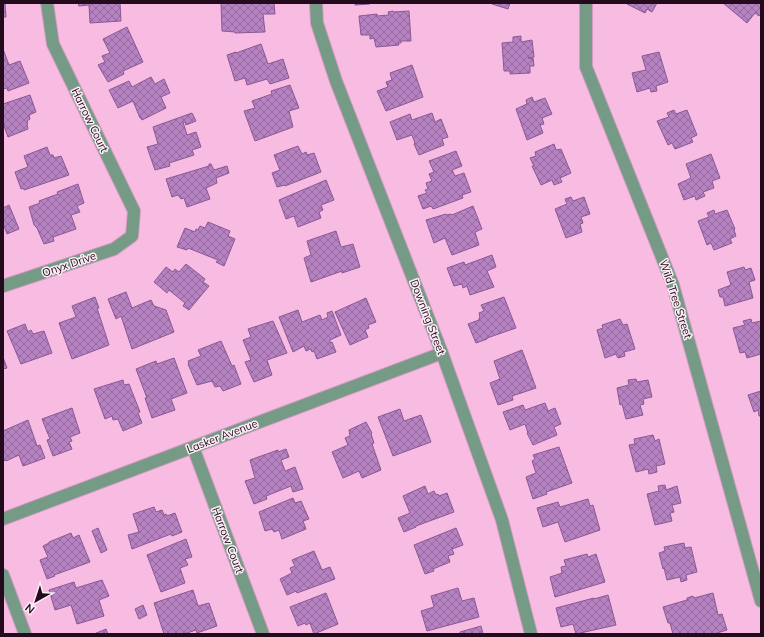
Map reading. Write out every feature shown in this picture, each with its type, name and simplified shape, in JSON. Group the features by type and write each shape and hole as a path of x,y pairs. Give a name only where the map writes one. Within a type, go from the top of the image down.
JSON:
{"street":[{"name":"Harrow Court","path":"47,3 53,44 134,211 132,236"},
{"name":"Downing Street","path":"316,3 318,22 336,81 442,353 502,520 531,634"},
{"name":"Wild Tree Street","path":"586,3 586,67 673,285 761,601"},
{"name":"Onyx Drive","path":"3,286 114,249 132,236"},
{"name":"Lasker Avenue","path":"3,519 442,353"},
{"name":"Harrow Court","path":"193,447 263,634"},
{"path":"3,574 26,634"}],"building":[{"path":"3,3 5,3 6,17 3,17"},
{"path":"78,3 120,3 121,21 90,23 89,5 79,6"},
{"path":"221,3 274,3 275,14 263,14 265,32 235,33 222,31"},
{"path":"355,3 370,3 370,4 355,5"},
{"path":"492,3 510,3 508,9"},
{"path":"657,3 652,12 647,9 645,13 627,4"},
{"path":"723,3 761,3 761,14 759,16 755,13 747,23"},
{"path":"409,11 411,41 401,41 401,43 398,43 399,45 376,47 374,38 370,39 370,35 361,35 359,16 377,14 377,16 389,15 388,12"},
{"path":"127,27 143,62 123,71 124,74 108,82 98,65 105,62 102,56 110,53 103,39"},
{"path":"521,36 521,42 532,40 534,57 528,58 533,58 534,66 530,66 530,73 510,74 510,71 504,71 502,43 513,42 513,37"},
{"path":"261,44 268,64 283,59 289,78 270,84 267,79 247,85 245,78 235,81 227,55"},
{"path":"3,49 9,65 20,61 29,83 8,91 7,88 3,89"},
{"path":"659,52 668,82 656,86 657,91 651,92 650,88 637,92 632,73 646,70 642,56"},
{"path":"412,65 423,97 386,111 377,91 388,87 386,82 392,80 390,73"},
{"path":"151,77 155,84 164,79 170,93 161,97 166,108 142,120 133,101 118,108 109,90 129,81 132,87"},
{"path":"290,85 299,108 289,111 293,127 255,141 244,111 255,108 252,101 272,94 271,91"},
{"path":"30,95 36,112 29,115 30,119 27,121 28,129 8,137 3,123 3,104"},
{"path":"532,97 534,102 545,98 552,114 542,118 544,124 540,125 543,133 527,140 516,109 527,104 526,100"},
{"path":"674,110 676,114 687,110 697,135 691,138 693,142 675,149 672,143 668,145 657,121 669,117 667,113"},
{"path":"192,113 196,121 186,125 185,122 183,122 187,135 196,132 201,147 192,150 194,155 169,163 170,166 155,170 147,147 158,144 153,127"},
{"path":"432,113 435,122 441,119 448,137 442,139 444,145 419,155 412,135 397,140 390,122 410,114 412,120"},
{"path":"554,144 556,150 561,149 571,173 560,178 562,182 554,185 552,180 541,185 530,158 536,156 535,152"},
{"path":"298,146 302,154 306,152 307,155 314,153 321,172 285,186 277,187 272,173 280,170 274,155"},
{"path":"47,147 50,155 53,155 54,158 61,156 69,175 24,190 24,188 21,189 15,172 28,167 24,156"},
{"path":"456,151 462,166 452,170 455,176 464,173 471,192 462,195 463,198 433,209 431,206 423,209 418,196 427,193 425,190 428,189 426,183 432,181 429,174 434,172 429,161"},
{"path":"711,154 720,178 712,181 714,188 703,192 705,196 696,200 695,196 684,200 678,184 691,178 686,164"},
{"path":"209,164 211,164 214,170 227,166 229,173 216,178 217,183 206,188 210,199 187,207 184,198 181,199 178,195 172,197 166,179 209,166"},
{"path":"326,180 334,200 321,205 323,210 319,212 321,218 298,227 294,216 286,219 279,200"},
{"path":"78,184 84,203 77,206 80,212 71,215 76,229 53,237 54,241 44,244 37,228 34,225 29,207 40,203 39,201 58,194 57,192"},
{"path":"571,197 573,201 584,197 590,214 581,217 583,223 580,224 582,232 566,238 555,209 567,204 565,199"},
{"path":"9,205 19,229 7,234 3,223 3,208"},
{"path":"473,206 482,229 475,232 479,245 452,255 445,238 434,243 426,220 446,214 452,215"},
{"path":"714,210 715,214 727,210 735,229 736,236 730,239 732,243 714,250 711,243 707,245 698,221 709,217 707,213"},
{"path":"208,222 230,231 228,236 235,239 224,266 216,262 218,260 188,248 187,250 177,247 185,228 195,232 200,226 205,228"},
{"path":"336,231 341,247 353,244 360,267 342,273 342,271 311,282 304,258 311,255 307,241"},
{"path":"492,255 496,267 487,271 494,287 470,295 467,286 463,288 462,284 454,286 447,268 464,262 465,265"},
{"path":"186,264 205,279 203,282 209,286 189,310 183,306 185,303 169,290 167,293 154,282 166,267 173,272 175,269 179,272"},
{"path":"744,267 745,270 751,268 755,280 749,282 753,298 725,306 723,297 720,297 718,290 731,285 727,272"},
{"path":"126,292 132,308 151,300 154,306 166,310 174,332 132,349 121,316 116,319 108,299"},
{"path":"95,297 109,345 72,359 59,323 76,317 72,306"},
{"path":"504,297 516,328 476,343 468,324 479,320 479,313 484,311 481,305"},
{"path":"366,298 376,322 368,325 369,328 365,330 368,337 350,345 335,312"},
{"path":"298,310 302,322 320,315 322,320 328,317 327,313 332,311 341,335 330,340 330,343 332,342 336,352 317,359 314,351 312,352 311,349 306,351 304,346 293,352 279,317"},
{"path":"620,319 623,325 627,324 635,349 624,352 625,356 618,358 616,354 605,358 597,330 603,328 602,325"},
{"path":"751,319 752,323 761,321 761,354 747,358 745,352 740,353 733,328 745,325 743,321"},
{"path":"273,321 287,353 267,360 272,375 254,382 245,362 251,360 243,340 251,337 248,329"},
{"path":"25,324 28,332 31,330 33,334 44,331 52,353 21,364 7,331"},
{"path":"221,341 232,366 234,365 241,384 223,391 220,386 215,387 212,381 197,385 188,361 201,356 198,350"},
{"path":"522,350 536,388 512,396 513,400 498,405 490,383 500,379 494,361"},
{"path":"3,357 7,368 3,369"},
{"path":"174,358 187,393 171,399 175,410 152,418 145,398 147,398 136,369 156,361 157,364"},
{"path":"636,379 637,382 648,380 652,397 643,399 644,404 640,405 643,415 626,419 622,404 620,405 617,388 629,385 628,380"},
{"path":"123,380 124,385 129,384 140,412 138,413 142,423 123,431 118,419 113,420 112,416 105,419 94,389"},
{"path":"761,391 761,416 759,416 758,410 754,412 748,395"},
{"path":"545,403 548,411 555,408 561,424 554,427 557,435 533,445 527,433 525,424 510,430 503,412 523,405 525,410"},
{"path":"72,408 80,433 70,437 72,441 69,442 72,449 53,456 47,440 50,439 42,419"},
{"path":"400,409 404,421 421,415 431,442 393,456 378,417"},
{"path":"28,420 37,446 40,445 45,458 23,466 19,455 3,461 3,431"},
{"path":"366,422 372,433 374,443 372,444 381,470 362,478 359,471 343,478 332,452 348,445 345,438 350,436 349,430"},
{"path":"653,435 655,441 659,439 665,464 656,466 657,472 649,474 648,469 636,472 629,445 635,444 634,439"},
{"path":"559,447 572,483 546,492 547,494 533,499 526,477 536,473 532,461 535,459 533,455"},
{"path":"286,449 289,457 281,460 285,471 295,467 303,489 293,492 291,486 266,496 267,499 254,504 245,481 255,478 250,460 278,450 278,452"},
{"path":"665,485 666,490 677,486 681,503 672,505 674,512 670,513 672,521 655,525 647,494 659,491 658,486"},
{"path":"425,486 428,494 434,491 436,495 438,494 439,496 447,493 454,512 404,532 398,518 410,513 403,496"},
{"path":"293,498 295,503 301,501 309,519 303,521 306,529 282,539 279,530 274,532 272,529 265,531 259,512"},
{"path":"588,499 590,506 593,505 600,530 565,542 558,522 543,527 537,508 558,502 560,507"},
{"path":"154,507 156,512 162,510 164,515 166,514 167,516 175,513 182,532 172,536 171,534 132,549 128,535 139,532 133,514"},
{"path":"98,528 107,550 101,553 92,531"},
{"path":"456,528 463,545 452,549 454,554 448,556 450,562 425,574 414,545"},
{"path":"71,533 73,538 79,535 90,562 47,579 40,560 48,557 43,546"},
{"path":"186,539 192,557 185,559 188,565 180,568 185,583 161,592 147,555"},
{"path":"684,543 685,548 691,547 697,572 686,575 687,580 681,582 680,577 667,580 659,553 665,551 664,547"},
{"path":"314,551 322,570 330,567 335,579 297,593 296,591 287,595 280,579 292,573 290,568 295,566 292,560"},
{"path":"587,554 588,557 596,554 605,582 555,597 550,577 562,573 561,567 566,566 564,560"},
{"path":"102,580 109,596 99,600 104,616 77,624 71,605 55,610 49,590 74,582 76,588"},
{"path":"458,588 462,601 474,598 479,617 427,631 421,611 434,607 431,596"},
{"path":"193,590 198,606 209,603 217,626 197,633 196,630 184,634 164,634 154,603"},
{"path":"326,593 338,624 314,634 310,623 306,625 305,623 298,626 290,607"},
{"path":"713,593 718,615 722,614 727,630 714,634 673,634 663,607 687,600 687,598 693,596 694,598"},
{"path":"608,595 616,625 576,634 573,624 561,627 556,608"},
{"path":"143,605 147,615 139,619 135,609"},
{"path":"481,626 483,634 460,634 460,632"},
{"path":"106,629 108,634 94,634"}]}
